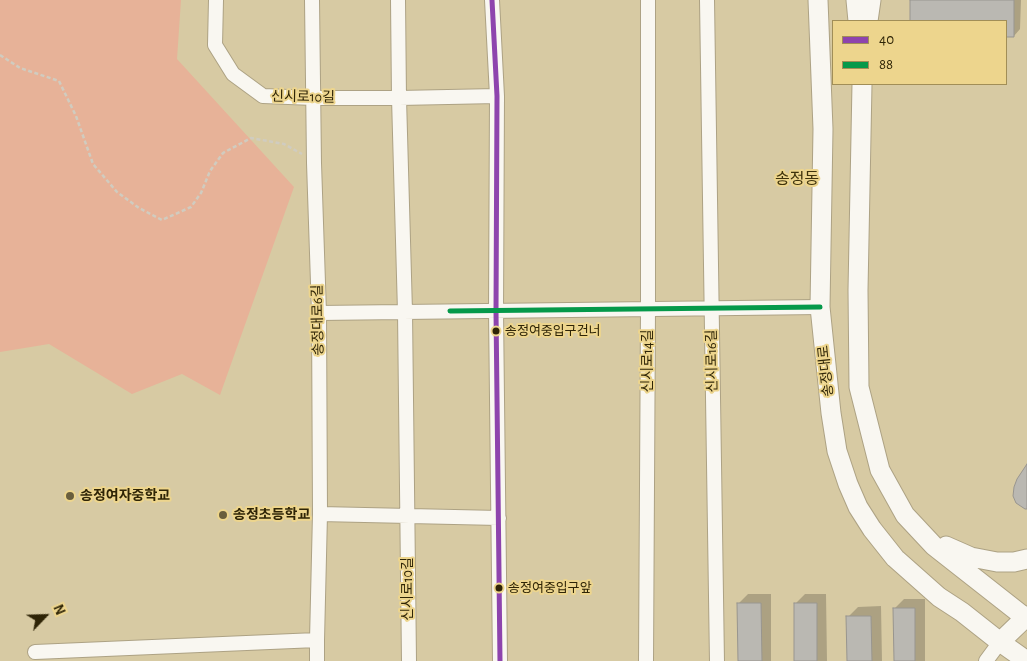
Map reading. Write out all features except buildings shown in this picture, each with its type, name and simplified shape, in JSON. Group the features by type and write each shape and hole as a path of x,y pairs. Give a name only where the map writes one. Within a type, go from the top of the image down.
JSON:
{"street":[{"name":"신시로10길","path":"216,0 215,45 233,74 263,96 314,98 497,96"},
{"name":"송정대로6길","path":"312,0 314,163 319,313 320,514 317,661"},
{"name":"신시로10길","path":"398,0 405,312 409,661"},
{"path":"492,0 497,96 496,311 500,661"},
{"name":"신시로14길","path":"646,661 648,0"},
{"name":"신시로16길","path":"707,0 717,661"},
{"name":"송정대로","path":"818,0 823,129 820,307 831,413 837,451 858,507 872,529 895,558 939,597 1027,661"},
{"path":"856,0 858,20"},
{"path":"868,20 871,0"},
{"path":"862,85 858,290 860,387 880,470 905,515 934,546 1026,617 1000,642 986,661"},
{"path":"319,313 820,307"},
{"path":"320,514 499,518"},
{"path":"925,536 971,557 997,562 1014,562 1027,559"},
{"path":"35,652 317,640"}],"path":[{"path":"0,54 20,68 59,81 76,116 93,164 117,192 139,208 162,220 191,207 201,193 210,171 223,154 251,138 284,144 306,156 314,163"}],"shaded area":[{"path":"0,0 181,0 177,59 294,187 220,395 182,374 132,394 49,344 0,352"}],"transit line":[{"name":"40","path":"492,0 497,96 496,311 500,661"},
{"name":"88","path":"450,311 820,307"}],"place":[{"name":"송정여중입구건너","path":"496,331"},
{"name":"송정여자중학교","path":"70,496"},
{"name":"송정초등학교","path":"223,515"},
{"name":"송정여중입구앞","path":"499,588"}],"district":[{"name":"송정동","path":"797,179"}]}
